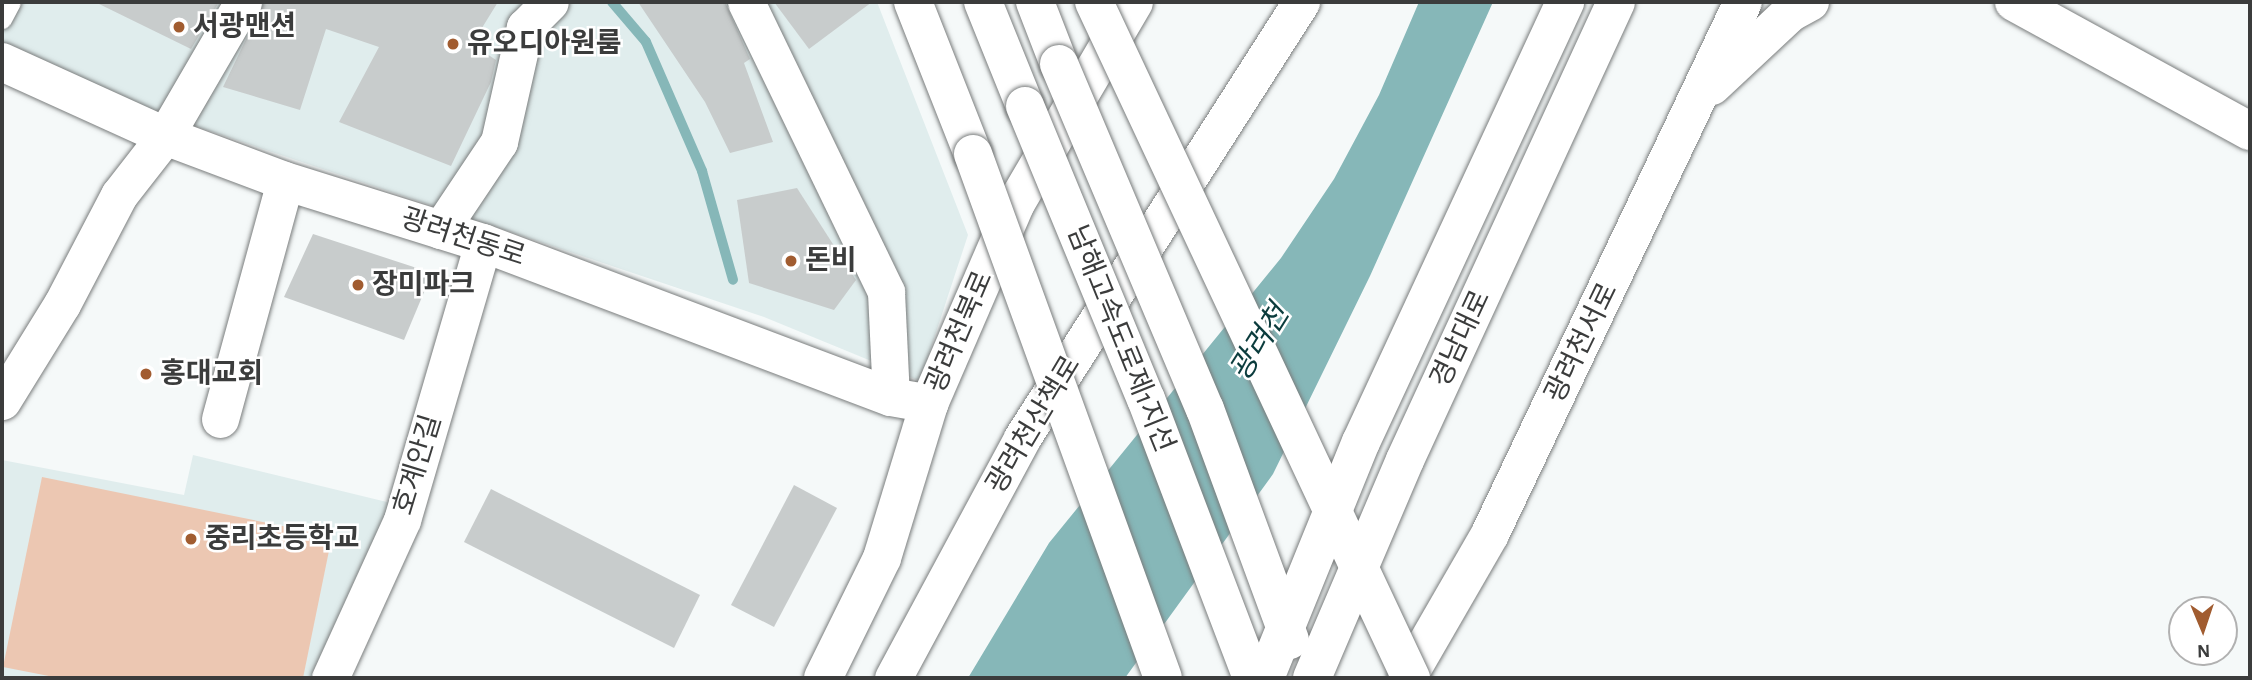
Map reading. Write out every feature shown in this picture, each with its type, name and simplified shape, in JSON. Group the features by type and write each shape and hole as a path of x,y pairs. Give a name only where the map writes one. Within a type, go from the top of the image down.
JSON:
{"main road":[{"path":"913,2 972,154 1163,678"},
{"name":"남해고속도로제1지선","path":"983,2 1146,399 1252,678"},
{"name":"남해고속도로제1지선","path":"1035,2 1205,409 1304,678"},
{"path":"1094,2 1409,678"},
{"name":"광려천북로","path":"823,678 883,558 929,404 1015,205 1134,2"},
{"name":"경남대로","path":"1265,678 1361,442 1564,2"},
{"name":"경남대로","path":"1312,678 1405,460 1616,2"},
{"name":"광려천서로","path":"1409,678 1489,534 1701,97 1743,2"},
{"path":"1701,97 1790,13 1810,2"},
{"path":"2014,2 2250,131"},
{"name":"광려천동로","path":"2,62 165,136 285,181 483,243 891,397 929,404"}],"street":[{"path":"2,401 62,304 118,195 165,136 243,2"},
{"path":"440,230 499,142 525,27 550,2"},
{"path":"746,2 886,292 891,397"},
{"name":"광려천산책로","path":"893,678 1023,438 1301,2"},
{"path":"220,419 285,181"},
{"name":"호계안길","path":"330,678 402,520 483,243"}],"lane":[{"path":"2,19 11,2"}],"shaded area":[{"path":"2,2 877,2 968,235 920,381 764,317 147,110 2,46"},
{"name":"중리초등학교","path":"193,455 391,503 321,678 2,678 2,460 184,495"},
{"name":"중리초등학교","path":"42,477 332,536 303,678 59,678 3,667"}],"water":[{"name":"광려천","path":"1419,2 1493,2 1370,276 1273,474 1125,678 968,678 1049,543 1281,258 1334,179 1379,95"}],"building":[{"name":"서광맨션","path":"95,2 219,2 191,49"},
{"path":"264,2 498,2 472,44 496,60 491,82 451,166 339,122 379,47 326,29 300,110 223,87"},
{"path":"638,2 725,2 750,59 744,63 773,142 730,153 705,102"},
{"path":"774,2 872,2 809,49"},
{"path":"797,188 856,280 834,310 749,283 737,200"},
{"name":"장미파크","path":"313,234 432,273 404,340 284,297"},
{"path":"794,485 837,508 774,627 731,605"},
{"path":"491,489 700,595 674,648 464,542"}],"waterway":[{"path":"612,2 646,42 702,171 733,280"}],"place":[{"name":"서광맨션","path":"179,27"},
{"name":"유오디아원룸","path":"453,44"},
{"name":"돈비","path":"791,261"},
{"name":"장미파크","path":"358,285"},
{"name":"홍대교회","path":"146,374"},
{"name":"중리초등학교","path":"191,539"}]}
